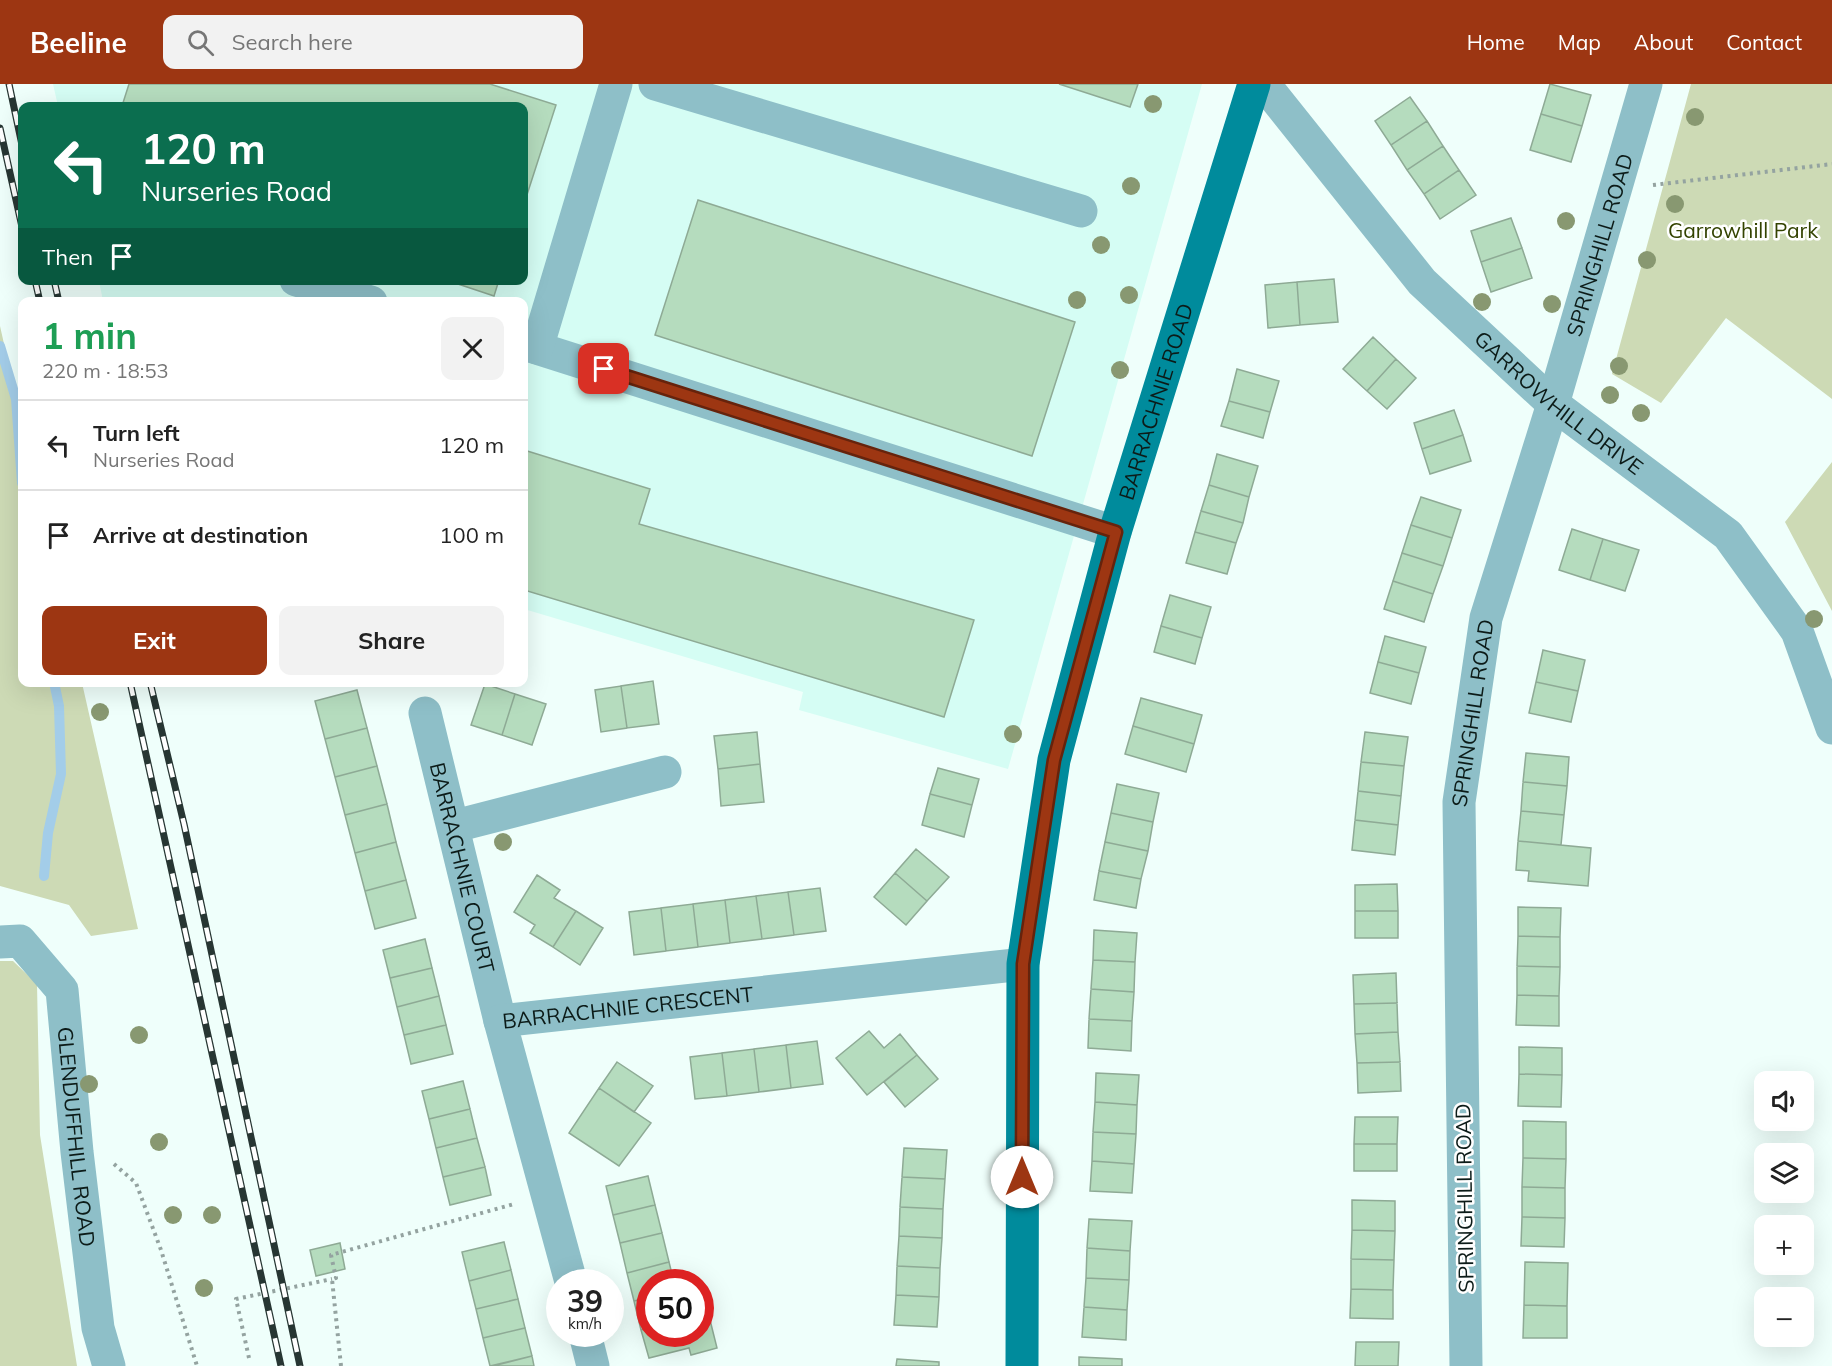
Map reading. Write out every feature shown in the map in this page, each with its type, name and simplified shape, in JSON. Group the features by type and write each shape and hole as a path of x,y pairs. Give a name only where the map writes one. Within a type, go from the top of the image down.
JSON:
{"main road":[{"name":"BARRACHNIE ROAD","path":"1022,1366 1023,964 1054,760 1116,532 1254,84"}],"street":[{"path":"615,84 530,346 1116,532"},
{"path":"656,84 1081,211"},
{"name":"GARROWHILL DRIVE","path":"1263,84 1422,282 1553,404 1728,536 1797,631 1832,728"},
{"name":"SPRINGHILL ROAD","path":"1466,1366 1459,802 1486,618 1553,404 1646,84"},
{"path":"313,285 354,297"},
{"name":"BARRACHNIE COURT","path":"425,713 455,826 500,1021"},
{"path":"455,826 665,772"},
{"name":"GLENDUFFHILL ROAD","path":"0,942 20,941 62,990 76,1152 98,1328 109,1366"},
{"name":"BARRACHNIE CRESCENT","path":"567,1269 500,1021 1023,964"},
{"path":"588,1347 593,1366"}],"path":[{"path":"1616,189 1832,164"},
{"path":"76,1152 111,1162 136,1183 161,1250 197,1366"},
{"path":"249,1358 236,1299 336,1278 331,1256 546,1194"},
{"path":"332,1279 341,1366"}],"shaded area":[{"path":"53,84 1202,84 1008,769 799,710 803,692 528,610 528,297 102,297 100,285 528,285 528,102 57,102"}],"green space":[{"name":"Garrowhill Park","path":"1691,84 1832,84 1832,399 1726,318 1661,403 1612,374"},
{"path":"0,326 18,406 18,687 83,687 138,929 91,936 69,905 0,886"},
{"path":"1832,462 1832,611 1785,522"},
{"path":"0,961 13,961 37,984 40,1135 77,1366 0,1366"}],"building":[{"path":"129,84 490,84 556,105 528,192 528,102 123,102"},
{"path":"1059,84 1138,84 1130,107"},
{"path":"1550,84 1591,95 1582,126 1541,114"},
{"path":"1410,97 1427,121 1391,145 1375,121"},
{"path":"1541,114 1582,126 1571,162 1530,150"},
{"path":"1427,121 1443,146 1407,170 1391,145"},
{"path":"1443,146 1459,170 1424,194 1407,170"},
{"path":"1459,170 1476,195 1440,219 1424,194"},
{"path":"698,200 1075,322 1032,456 655,335"},
{"path":"1511,218 1522,248 1481,262 1471,231"},
{"path":"1522,248 1532,278 1491,292 1481,262"},
{"path":"1334,279 1338,322 1300,325 1297,282"},
{"path":"1297,282 1300,325 1268,328 1265,285"},
{"path":"461,285 497,285 494,296"},
{"path":"1373,337 1396,359 1367,391 1343,369"},
{"path":"1396,359 1416,378 1387,409 1367,391"},
{"path":"1237,369 1279,381 1270,412 1229,401"},
{"path":"1229,401 1270,412 1263,438 1221,426"},
{"path":"1454,410 1463,435 1422,449 1414,423"},
{"path":"1463,435 1471,461 1430,474 1422,449"},
{"path":"528,451 650,489 639,524 974,620 944,717 528,591"},
{"path":"1217,454 1258,466 1249,497 1209,485"},
{"path":"1209,485 1249,497 1243,523 1201,511"},
{"path":"1421,497 1461,510 1452,538 1411,525"},
{"path":"1201,511 1243,523 1236,543 1195,532"},
{"path":"1411,525 1452,538 1443,566 1402,553"},
{"path":"1572,529 1603,539 1590,580 1559,570"},
{"path":"1195,532 1236,543 1227,574 1186,563"},
{"path":"1603,539 1639,550 1625,591 1590,580"},
{"path":"1402,553 1443,566 1433,594 1393,581"},
{"path":"1393,581 1433,594 1424,622 1384,609"},
{"path":"1170,595 1211,607 1202,638 1161,626"},
{"path":"1161,626 1202,638 1195,664 1154,652"},
{"path":"1385,636 1426,647 1419,673 1378,662"},
{"path":"1543,650 1585,660 1578,691 1536,682"},
{"path":"1378,662 1419,673 1411,704 1370,693"},
{"path":"653,681 659,724 627,728 621,686"},
{"path":"1536,682 1578,691 1571,722 1529,713"},
{"path":"621,686 627,728 601,732 595,690"},
{"path":"484,687 494,687 515,694 502,735 471,725"},
{"path":"357,690 367,728 325,739 315,701"},
{"path":"515,694 546,704 532,745 502,735"},
{"path":"1141,698 1202,715 1194,744 1133,726"},
{"path":"1133,726 1194,744 1186,772 1125,754"},
{"path":"367,728 377,766 335,777 325,739"},
{"path":"757,732 760,764 718,769 714,736"},
{"path":"1365,732 1408,737 1404,766 1361,762"},
{"path":"1526,753 1569,757 1567,786 1523,782"},
{"path":"1361,762 1404,766 1401,796 1358,791"},
{"path":"760,764 764,802 721,806 718,769"},
{"path":"377,766 387,804 345,815 335,777"},
{"path":"938,768 979,779 972,805 930,794"},
{"path":"1523,782 1567,786 1564,815 1521,811"},
{"path":"1117,784 1159,793 1153,822 1111,813"},
{"path":"1358,791 1401,796 1398,825 1355,820"},
{"path":"930,794 972,805 964,837 922,825"},
{"path":"387,804 396,842 355,853 345,815"},
{"path":"1521,811 1564,815 1561,845 1518,841"},
{"path":"1111,813 1153,822 1148,851 1105,842"},
{"path":"1355,820 1398,825 1395,855 1352,850"},
{"path":"1518,841 1591,848 1588,886 1528,881 1529,871 1516,870"},
{"path":"396,842 406,880 365,891 355,853"},
{"path":"1105,842 1148,851 1141,879 1099,871"},
{"path":"916,849 949,877 927,901 895,873"},
{"path":"1099,871 1141,879 1136,908 1094,900"},
{"path":"895,873 927,901 906,925 874,897"},
{"path":"537,875 560,890 554,898 576,911 553,947 530,933 535,925 514,912"},
{"path":"406,880 416,918 375,929 365,891"},
{"path":"1397,884 1398,911 1355,911 1355,885"},
{"path":"820,888 826,931 794,935 788,892"},
{"path":"788,892 794,935 762,939 756,896"},
{"path":"756,896 762,939 730,943 725,900"},
{"path":"725,900 730,943 698,947 693,904"},
{"path":"693,904 698,947 666,951 661,908"},
{"path":"1518,907 1561,908 1560,937 1518,936"},
{"path":"661,908 666,951 634,955 629,912"},
{"path":"576,911 603,928 580,965 553,947"},
{"path":"1355,911 1398,911 1398,938 1355,938"},
{"path":"1094,930 1137,933 1135,962 1093,960"},
{"path":"1518,936 1560,937 1560,967 1517,966"},
{"path":"425,939 432,968 390,978 383,950"},
{"path":"1093,960 1135,962 1134,992 1091,989"},
{"path":"1517,966 1560,967 1559,996 1517,995"},
{"path":"432,968 439,996 397,1007 390,978"},
{"path":"1396,973 1397,1003 1354,1004 1353,975"},
{"path":"1091,989 1134,992 1132,1021 1089,1019"},
{"path":"1517,995 1559,996 1559,1026 1516,1025"},
{"path":"439,996 446,1025 404,1035 397,1007"},
{"path":"1397,1003 1398,1032 1355,1034 1354,1004"},
{"path":"1089,1019 1132,1021 1131,1051 1088,1048"},
{"path":"446,1025 453,1054 411,1064 404,1035"},
{"path":"869,1031 884,1048 900,1034 917,1055 867,1095 836,1058"},
{"path":"1398,1032 1400,1062 1357,1063 1355,1034"},
{"path":"817,1041 823,1084 791,1088 786,1045"},
{"path":"786,1045 791,1088 759,1092 754,1049"},
{"path":"1519,1047 1562,1048 1562,1075 1519,1074"},
{"path":"754,1049 759,1092 727,1096 722,1053"},
{"path":"722,1053 727,1096 695,1099 690,1057"},
{"path":"917,1055 938,1079 905,1107 884,1082"},
{"path":"617,1062 653,1086 634,1112 599,1088"},
{"path":"1400,1062 1401,1091 1358,1093 1357,1063"},
{"path":"1096,1073 1139,1075 1137,1105 1095,1102"},
{"path":"1519,1074 1562,1075 1561,1107 1518,1106"},
{"path":"463,1081 470,1109 429,1119 422,1091"},
{"path":"599,1088 651,1123 619,1166 569,1133"},
{"path":"1095,1102 1137,1105 1136,1134 1093,1132"},
{"path":"470,1109 477,1138 436,1148 429,1119"},
{"path":"1355,1117 1398,1117 1397,1144 1354,1144"},
{"path":"1523,1121 1566,1122 1566,1159 1523,1158"},
{"path":"1093,1132 1136,1134 1134,1164 1092,1161"},
{"path":"477,1138 485,1167 443,1177 436,1148"},
{"path":"1354,1144 1397,1144 1397,1171 1354,1171"},
{"path":"904,1148 947,1150 945,1179 902,1177"},
{"path":"1523,1158 1566,1159 1565,1188 1522,1187"},
{"path":"1092,1161 1134,1164 1132,1193 1090,1191"},
{"path":"485,1167 491,1195 450,1205 443,1177"},
{"path":"648,1176 655,1205 613,1215 606,1186"},
{"path":"902,1177 945,1179 943,1209 900,1207"},
{"path":"1522,1187 1565,1188 1565,1218 1522,1217"},
{"path":"1352,1200 1395,1201 1395,1231 1352,1230"},
{"path":"655,1205 662,1233 620,1243 613,1215"},
{"path":"900,1207 943,1209 942,1238 899,1236"},
{"path":"1522,1217 1565,1218 1564,1247 1521,1246"},
{"path":"1089,1219 1132,1221 1130,1251 1087,1248"},
{"path":"1352,1230 1395,1231 1394,1260 1351,1259"},
{"path":"662,1233 669,1262 627,1273 620,1243"},
{"path":"899,1236 942,1238 940,1268 897,1266"},
{"path":"504,1242 511,1270 469,1281 462,1252"},
{"path":"340,1243 345,1269 316,1276 310,1250"},
{"path":"1087,1248 1130,1251 1129,1280 1086,1278"},
{"path":"1351,1259 1394,1260 1393,1290 1351,1289"},
{"path":"669,1262 671,1269 642,1269"},
{"path":"1525,1262 1568,1263 1567,1306 1524,1305"},
{"path":"897,1266 940,1268 939,1297 896,1295"},
{"path":"511,1270 518,1299 476,1309 469,1281"},
{"path":"636,1271 636,1300 634,1301 627,1273"},
{"path":"1086,1278 1129,1280 1127,1310 1084,1307"},
{"path":"1351,1289 1393,1290 1393,1319 1350,1318"},
{"path":"896,1295 939,1297 937,1327 894,1325"},
{"path":"518,1299 525,1328 483,1338 476,1309"},
{"path":"1524,1305 1567,1306 1567,1338 1523,1338"},
{"path":"1084,1307 1127,1310 1126,1340 1082,1337"},
{"path":"525,1328 532,1356 490,1366 483,1338"},
{"path":"714,1336 717,1348 691,1355 689,1348 649,1358 646,1347 714,1347"},
{"path":"1356,1342 1399,1342 1398,1366 1355,1366"},
{"path":"532,1356 534,1366 493,1366"},
{"path":"1079,1357 1122,1359 1122,1366 1079,1366"},
{"path":"897,1359 939,1362 939,1366 896,1366"}],"waterway":[{"path":"0,346 16,399 18,427"},
{"path":"44,876 48,833 61,774 59,706 55,687"}],"railway":[{"path":"9,84 18,126"},
{"path":"0,128 18,209"},
{"path":"36,285 39,297"},
{"path":"55,285 58,297"},
{"path":"131,687 281,1366"},
{"path":"151,687 184,824 300,1366"}],"route":[{"path":"604,369 1116,532 1054,760 1023,964 1022,1177"}]}
